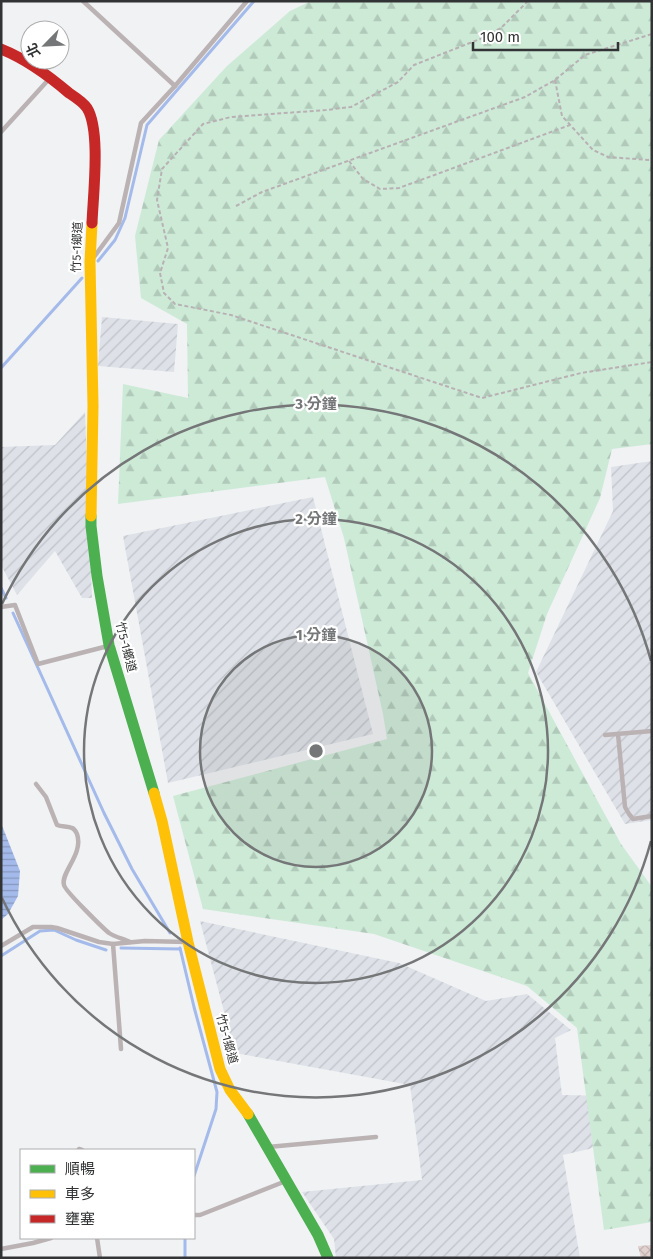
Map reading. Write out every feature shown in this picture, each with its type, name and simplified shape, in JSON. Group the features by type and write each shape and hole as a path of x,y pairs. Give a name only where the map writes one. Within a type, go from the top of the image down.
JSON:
{"street":[{"name":"竹5-1鄉道","path":"1,49 18,56 50,77 82,103 87,108 94,128 95,153 90,262 92,406 90,526 109,645 162,821 188,942 220,1069 230,1090 247,1112 318,1235 328,1258"}],"lane":[{"path":"83,1 175,86"},
{"path":"90,262 120,223 141,122 175,86 247,1"},
{"path":"1,132 50,77"},
{"path":"1,607 15,605 38,664 109,645"},
{"path":"605,735 652,731"},
{"path":"618,734 625,807 633,819 652,816"},
{"path":"36,784 46,797 58,825 75,830 79,842 78,851 64,879 64,886 70,895 110,934 130,942"},
{"path":"1,946 33,928 51,926 89,940 113,944 145,941 188,942"},
{"path":"113,944 121,1049"},
{"path":"267,1147 376,1137"},
{"path":"195,1215 200,1215 286,1181"},
{"path":"1,1249 33,1244 48,1239"},
{"path":"97,1239 100,1258"}],"path":[{"path":"528,1 501,28 480,39 414,65 398,82 351,107 231,117 203,124 162,169 157,200 168,248 160,273 164,293 175,304 231,315 482,398 581,373 652,362"},
{"path":"236,206 262,192 525,97 555,80 586,55 652,34"},
{"path":"555,80 562,116 593,150 608,157 652,159"},
{"path":"349,161 363,179 380,190 399,188 570,125"}],"shaded area":[{"path":"102,317 178,324 174,372 98,366"},
{"path":"85,412 92,598 82,598 55,551 17,595 1,565 1,447 55,445"},
{"path":"652,461 652,820 625,824 536,672 613,511 611,467"},
{"path":"313,497 373,734 168,783 123,536"},
{"path":"200,921 399,963 486,1001 527,994 571,1030 555,1038 562,1095 611,1096 611,1139 589,1149 563,1155 580,1258 336,1258 334,1239 302,1192 422,1180 410,1085 235,1053"}],"green space":[{"path":"311,1 652,1 652,444 612,449 600,498 547,614 528,673 621,844 652,887 652,1222 604,1230 577,1028 527,986 374,934 203,909 173,796 387,739 344,538 325,477 118,504 123,384 188,398 187,324 141,298 135,236 159,140 227,66 290,11"}],"water":[{"path":"1,823 20,871 18,896 8,914 1,920"}],"building":[{"path":"652,1245 652,1258 641,1258 638,1246"}],"waterway":[{"path":"98,261 115,240 125,218 147,125 254,1"},
{"path":"1,368 82,278"},
{"path":"1,588 6,598"},
{"path":"13,613 104,813 132,869 170,933"},
{"path":"1,956 40,931 54,930 106,950"},
{"path":"121,948 180,949"},
{"path":"180,948 217,1092 216,1109 195,1173"},
{"path":"185,1239 185,1258"}],"traffic: fast":[{"path":"91,516 97,576 109,645 154,793"},
{"path":"248,1114 318,1235 328,1258"}],"traffic: slow":[{"path":"91,516 93,406 90,262 92,223"},
{"path":"154,793 162,821 188,942 220,1069 230,1090 248,1114"}],"traffic: jam":[{"path":"1,49 36,68 87,108 94,131 95,147 92,223"}]}
